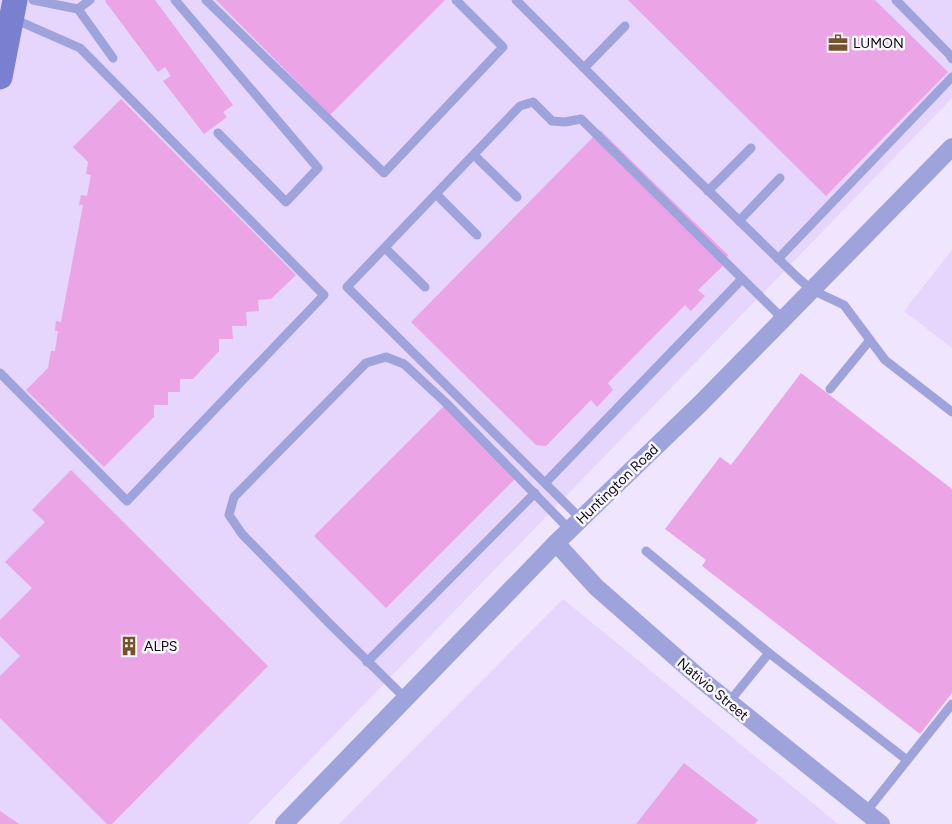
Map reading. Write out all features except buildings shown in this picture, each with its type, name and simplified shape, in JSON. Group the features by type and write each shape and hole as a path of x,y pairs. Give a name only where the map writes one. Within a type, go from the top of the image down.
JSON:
{"street":[{"path":"0,77 13,9"},
{"name":"Huntington Road","path":"284,824 556,542 700,404 952,147"},
{"name":"Nativio Street","path":"556,542 596,587 729,702 874,820"}],"lane":[{"path":"33,0 78,9 113,58"},
{"path":"78,9 90,0"},
{"path":"175,0 318,168 286,202 218,133"},
{"path":"206,0 384,173 503,47 456,0"},
{"path":"516,0 778,259 812,290 844,304 885,360 952,412"},
{"path":"896,0 952,59"},
{"path":"0,373 127,501 324,295 80,48 13,9"},
{"path":"584,68 625,26"},
{"path":"778,259 952,77"},
{"path":"575,524 545,483 347,287 520,106 533,102 552,122 581,119 783,319"},
{"path":"708,191 751,148"},
{"path":"474,155 517,197"},
{"path":"739,221 780,178"},
{"path":"436,194 477,235"},
{"path":"385,248 425,287"},
{"path":"545,483 742,279"},
{"path":"830,388 870,340"},
{"path":"405,698 242,534 229,515 234,497 366,363 386,357 404,364 446,403 535,493 575,524"},
{"path":"368,662 535,493"},
{"path":"646,551 768,653 907,760"},
{"path":"729,702 768,653"},
{"path":"874,820 907,760 952,704"}],"shaded area":[{"path":"0,0 952,0 952,98 248,824 15,824 0,813"},
{"path":"952,250 952,348 904,311"},
{"path":"563,599 838,824 339,824"}],"place":[{"name":"LUMON","path":"838,43"},
{"name":"ALPS","path":"129,646"}]}
